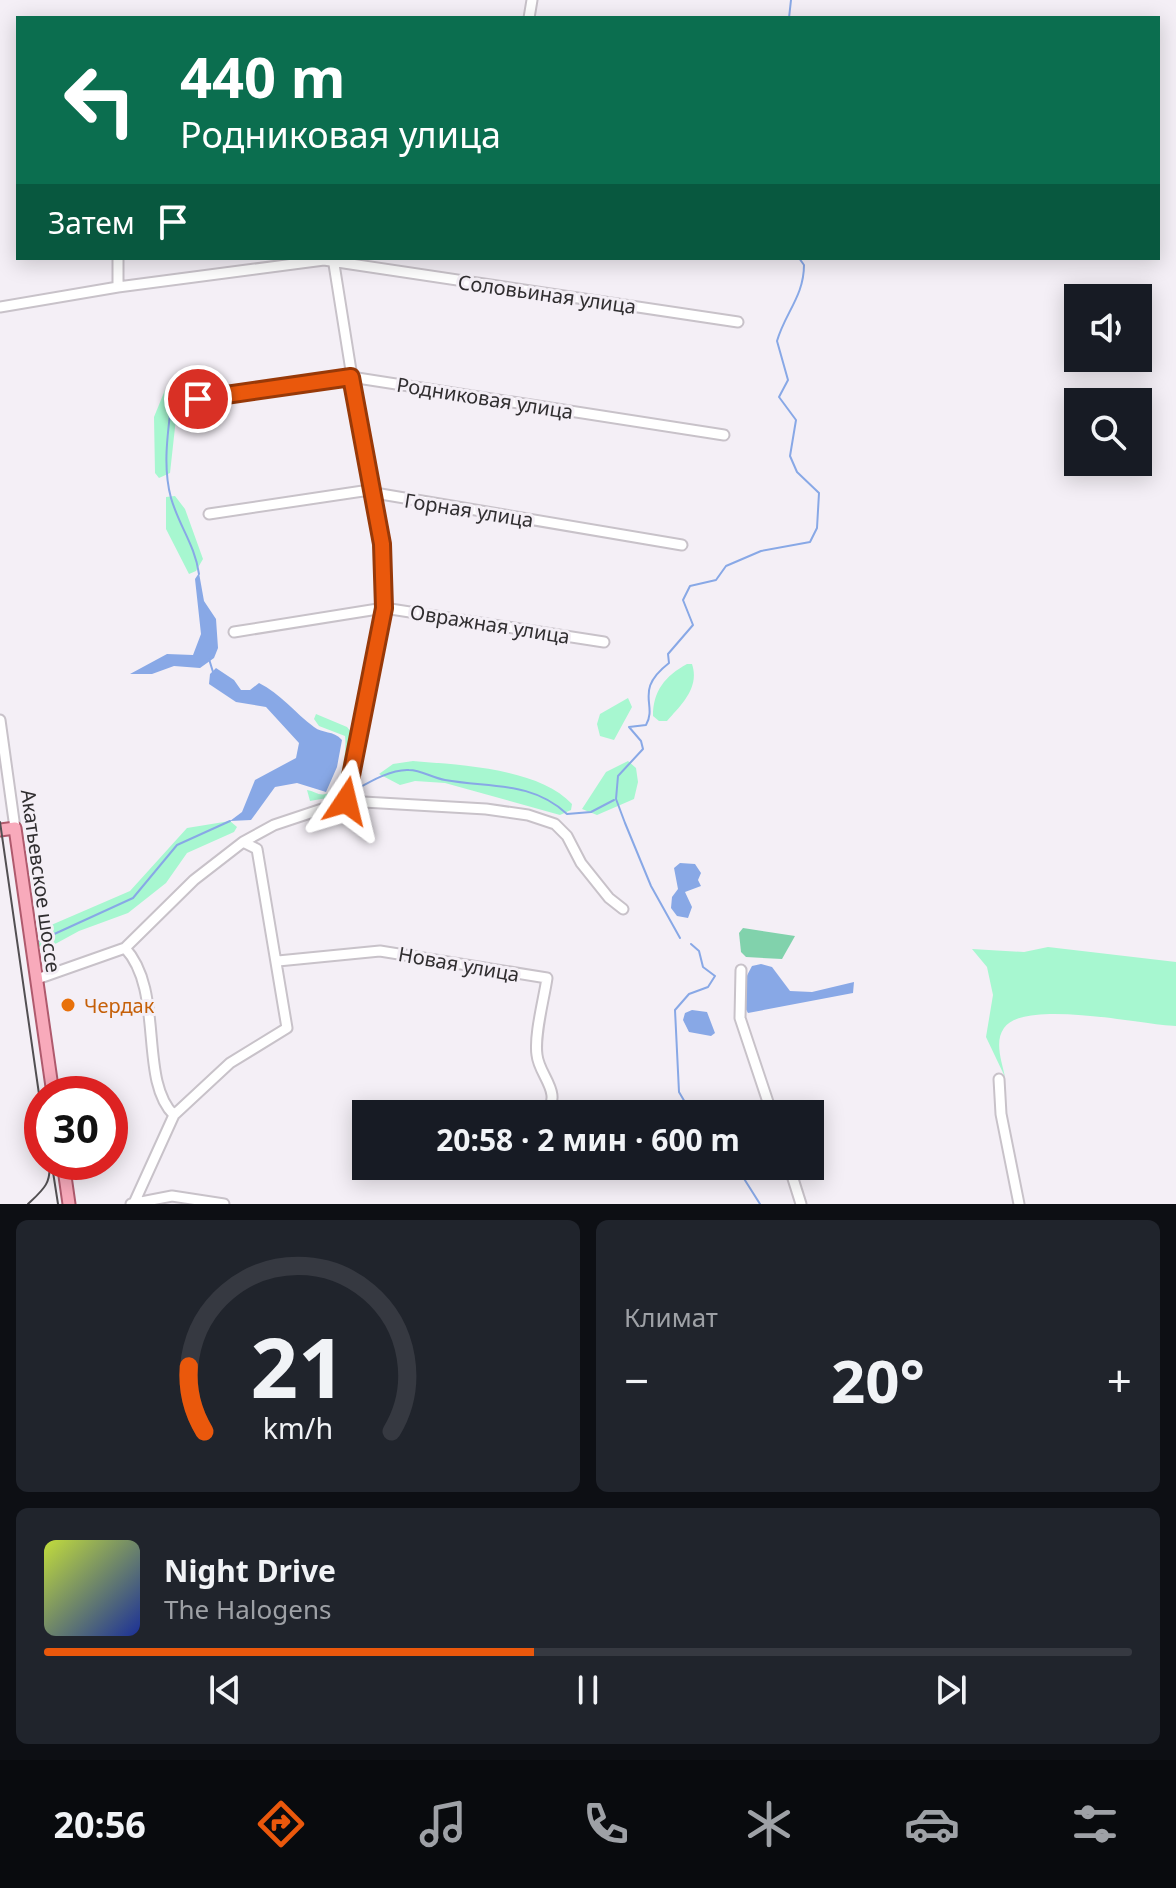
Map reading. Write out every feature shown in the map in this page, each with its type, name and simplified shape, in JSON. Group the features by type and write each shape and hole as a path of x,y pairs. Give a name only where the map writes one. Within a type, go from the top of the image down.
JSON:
{"main road":[{"path":"0,830 15,828"},
{"name":"Акатьевское шоссе","path":"15,828 50,1076"},
{"path":"66,1180 69,1204"}],"street":[{"path":"118,260 118,287"},
{"path":"334,260 351,377 382,544 384,608 346,801"},
{"name":"Соловьиная улица","path":"0,307 118,287 334,260 738,322"},
{"name":"Родниковая улица","path":"198,399 351,377 724,435"},
{"name":"Горная улица","path":"209,514 363,491 682,545"},
{"name":"Овражная улица","path":"234,632 384,608 604,642"},
{"name":"Акатьевское шоссе","path":"0,720 15,828"},
{"path":"37,979 125,948 194,880 243,842 274,825 346,801 486,809 528,815 555,824 567,836 581,863 611,900 623,909"},
{"path":"133,1204 174,1115 230,1063 287,1028 257,849 243,842"},
{"path":"125,948 137,960 146,989 160,1088 166,1106 174,1115"},
{"name":"Новая улица","path":"278,961 380,951 547,978 536,1056 548,1076 552,1100"},
{"path":"741,970 740,1018 767,1100"},
{"path":"999,1079 1001,1114 1019,1204"},
{"path":"793,1180 801,1204"},
{"path":"133,1204 172,1196 224,1204"}],"green space":[{"path":"165,390 176,392 178,400 170,473 159,478 155,473 154,417"},
{"path":"175,496 185,509 203,559 196,571 189,574 166,529 166,497"},
{"path":"692,664 694,673 691,688 667,721 659,721 653,716 658,692 672,674"},
{"path":"628,698 632,707 614,740 600,736 597,724 600,714"},
{"path":"316,714 347,727 353,734 345,781 338,796 310,801 307,790 323,794 336,786 345,751 345,736 319,726 314,719"},
{"path":"413,761 498,770 520,776 558,792 572,804 571,810 560,815 445,783 415,781 400,785 379,774 393,764"},
{"path":"628,761 636,768 638,782 634,799 597,815 582,809 606,772"},
{"path":"230,821 237,827 234,832 187,853 166,883 128,913 79,931 46,949 38,946 42,929 130,891 187,828"},
{"path":"743,928 795,936 782,959 746,957 741,952 739,933"},
{"path":"1048,947 1176,962 1176,1026 1085,1015 1035,1015 1016,1019 1004,1028 1000,1039 1005,1077 986,1037 993,995 987,967 972,949 1024,952"}],"water":[{"path":"199,573 204,601 216,619 218,648 214,658 200,668 174,666 152,674 130,674 167,654 193,655 201,634 195,579"},
{"path":"216,668 234,680 241,690 250,690 259,683 267,687 314,727 342,740 337,767 326,792 297,783 275,787 251,820 230,821 242,812 255,780 296,758 299,743 266,707 236,702 209,684 210,674"},
{"path":"680,863 695,864 701,873 698,880 701,886 685,892 692,907 688,918 677,916 671,908 672,897 678,889 674,868"},
{"path":"761,964 772,967 790,991 812,992 854,982 853,993 748,1013 742,995 744,984 752,966"},
{"path":"692,1010 707,1012 715,1033 711,1036 689,1032 683,1020 685,1013"}],"waterway":[{"path":"789,16 791,0"},
{"path":"680,938 651,886 625,823 616,799 618,776 643,749 641,741 629,727 646,725 652,682 669,663 668,654 693,625 683,600 690,586 716,580 726,566 761,551 810,542 817,528 819,493 797,472 790,456 796,420 779,397 788,380 777,341 801,286 804,265 800,260"},
{"path":"173,386 167,442 168,484 199,574"},
{"path":"209,659 213,672"},
{"path":"357,789 389,773 409,770 445,780 525,791 554,803 567,814 591,812 614,800"},
{"path":"39,941 133,898 177,845 230,821"},
{"path":"684,1100 679,1092 675,1010 689,994 708,987 715,976 703,967 699,951 691,944"},
{"path":"745,1180 760,1204"}],"tram line":[{"path":"0,822 36,1076"},
{"path":"28,1204 47,1180"},
{"path":"54,1180 58,1204"}],"place":[{"name":"Чердак","path":"68,1005"}],"route":[{"path":"198,399 351,377 382,544 384,608 346,801"}]}
